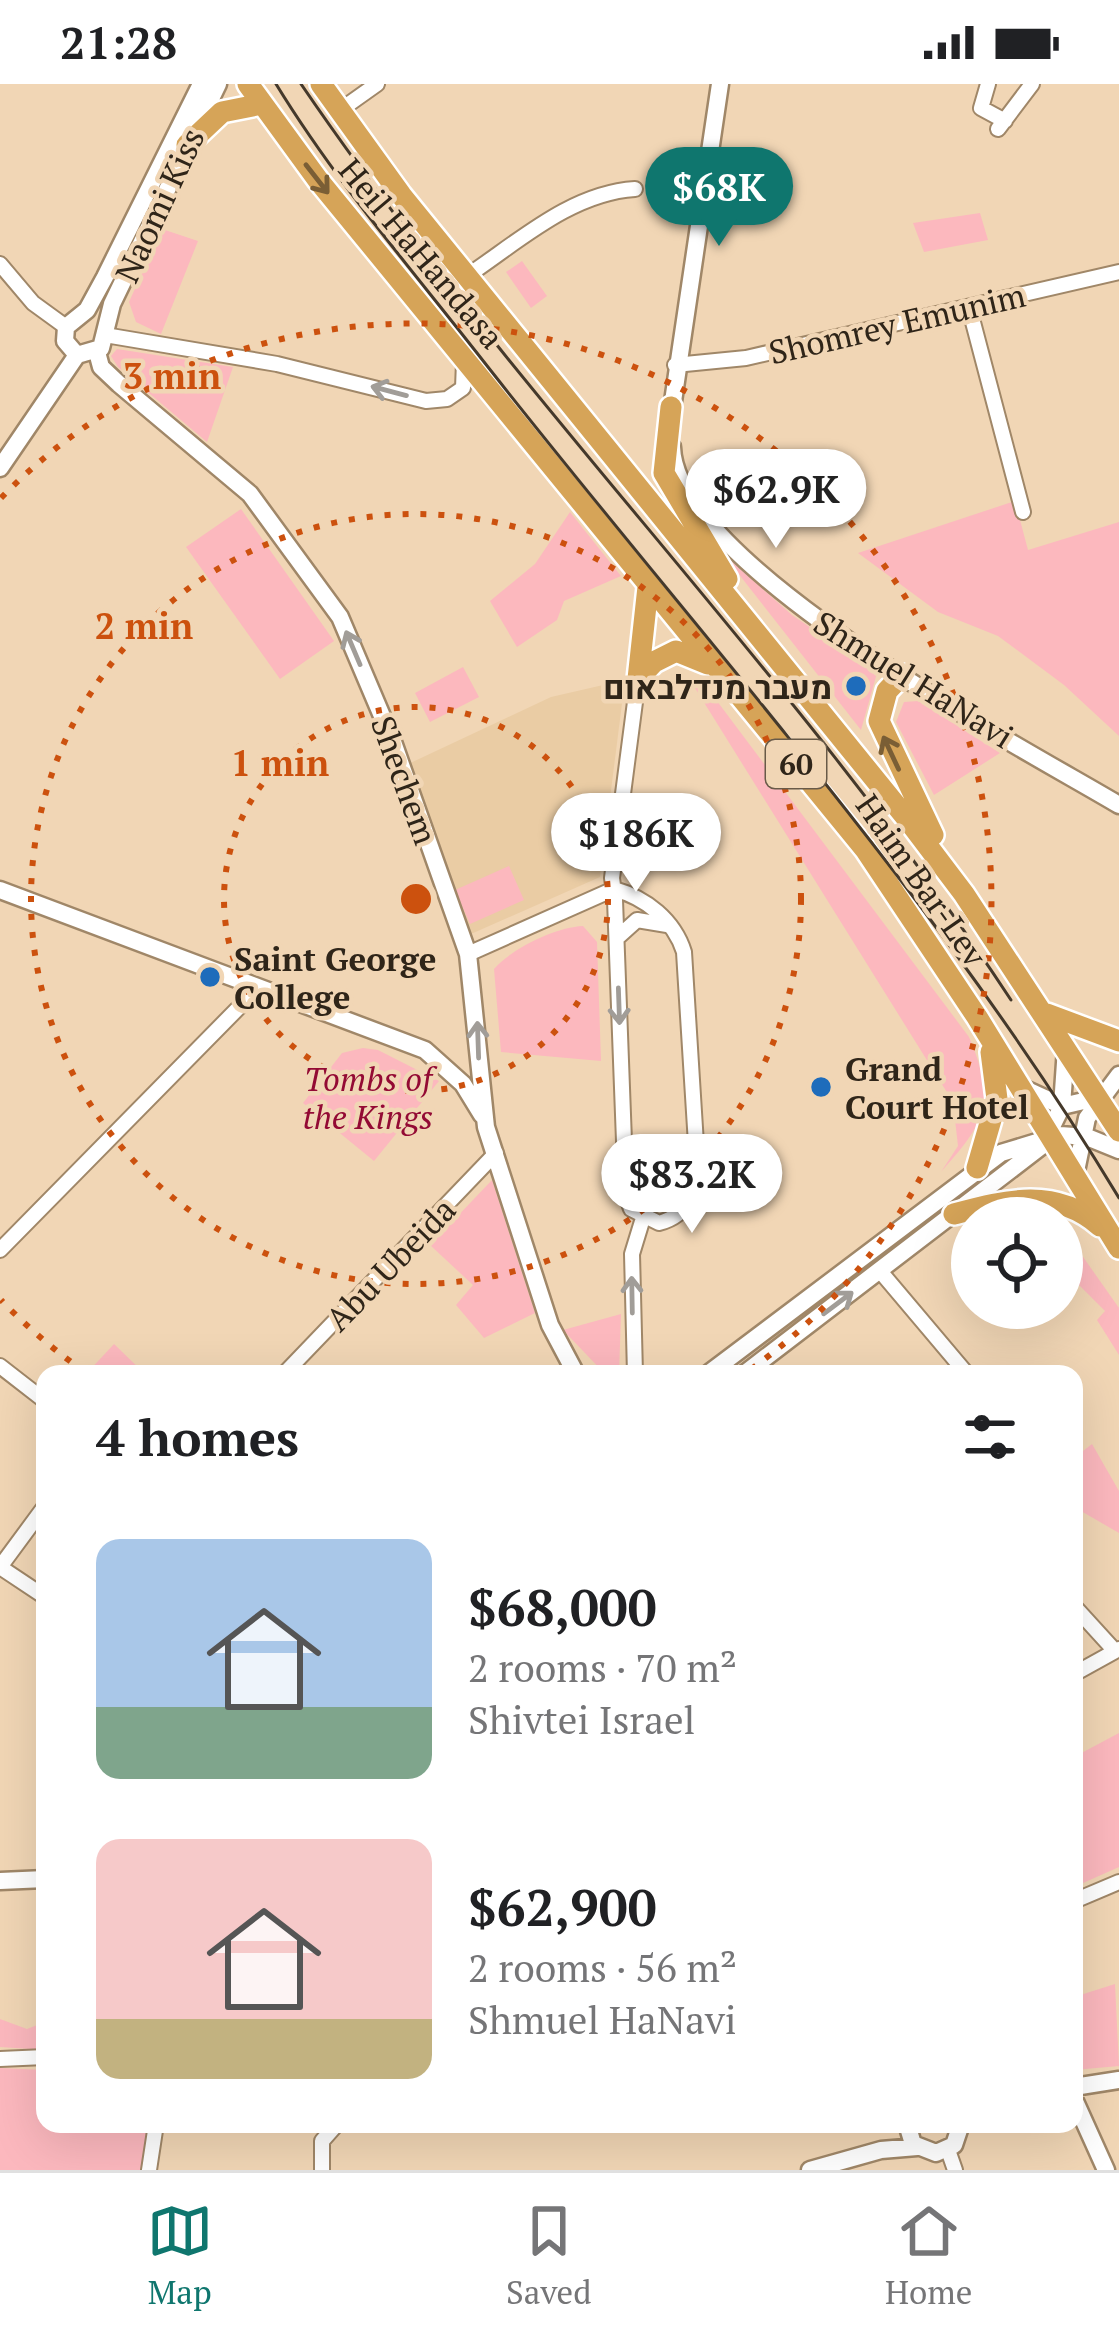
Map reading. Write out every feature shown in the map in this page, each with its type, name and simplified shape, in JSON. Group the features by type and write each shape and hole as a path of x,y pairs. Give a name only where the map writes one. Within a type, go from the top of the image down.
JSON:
{"highway":[{"name":"Heil HaHandasa","path":"248,84 548,462"},
{"name":"Heil HaHandasa","path":"321,84 592,431"},
{"path":"187,145 222,112 262,104"},
{"path":"670,407 663,461 673,496 783,666"},
{"name":"Haim Bar-Lev","path":"592,431 964,894 1119,1131"},
{"name":"Haim Bar-Lev","path":"548,462 865,849 988,1034 1115,1242"},
{"path":"638,679 648,587"},
{"path":"638,679 654,662 676,651 715,668"},
{"path":"902,675 880,706 882,734 964,894"},
{"path":"1044,1013 1119,1041"},
{"path":"976,1168 998,1100 988,1034"},
{"path":"1083,1214 1115,1242"}],"street":[{"name":"Naomi Kiss","path":"71,322 105,277 201,84"},
{"name":"Naomi Kiss","path":"102,338 218,84"},
{"path":"339,111 377,84"},
{"name":"Shmuel HaNavi","path":"720,84 670,407 675,470 700,512 804,609 902,675 1119,806"},
{"path":"988,84 981,108 1001,125 1032,84"},
{"path":"467,276 567,209 609,191 635,190"},
{"path":"0,264 33,303 71,322 90,316 102,338"},
{"name":"Shomrey Emunim","path":"675,365 712,365 1119,272"},
{"path":"970,307 1022,512"},
{"path":"71,322 64,341 77,355"},
{"path":"0,468 77,355 102,338 229,355 426,401 447,400 463,388 462,352"},
{"name":"Shechem","path":"102,338 101,367 250,494 340,617 393,742 469,954 486,1127 550,1325 572,1365"},
{"path":"469,954 614,889 652,907 672,927 684,952 697,1176 685,1210 673,1220 659,1223 643,1218 626,1196 614,889 638,679"},
{"path":"0,890 425,1050 463,1084 486,1127"},
{"path":"616,938 637,920 672,927"},
{"path":"0,1250 256,990"},
{"path":"975,1197 1050,1136 1062,1106 1066,1046"},
{"path":"1075,1177 1081,1136 1099,1099 1119,1075"},
{"path":"1019,1085 1062,1106 1099,1099 1119,1086"},
{"path":"720,1365 976,1168 1013,1148 1050,1136 1081,1136 1119,1150"},
{"name":"Abu Ubeida","path":"293,1365 496,1153"},
{"path":"756,1365 951,1216"},
{"path":"634,1365 632,1254 643,1218"},
{"path":"880,1271 960,1365"},
{"path":"0,1366 36,1394"},
{"path":"36,1518 0,1567 36,1591"},
{"path":"1083,1615 1117,1650 1083,1669"},
{"path":"0,1881 36,1879"},
{"path":"1083,1897 1119,1882"},
{"path":"0,2059 36,2057"},
{"path":"1083,2086 1119,2080"},
{"path":"1083,2119 1106,2170"},
{"path":"149,2170 155,2133"},
{"path":"322,2170 322,2141 329,2133"},
{"path":"868,2154 897,2133"},
{"path":"910,2133 917,2147"},
{"path":"811,2170 868,2154 917,2147 932,2153 948,2150 960,2133"},
{"path":"948,2150 956,2170"}],"shaded area":[{"path":"625,680 600,877 471,934 404,766 551,697"}],"green space":[{"path":"980,213 988,240 924,252 913,223"},
{"path":"162,229 198,241 161,334 136,322 129,302"},
{"path":"522,261 547,296 531,308 506,272"},
{"path":"117,349 233,367 207,442 118,367 111,356"},
{"path":"1015,501 1028,550 1119,522 1119,736 1064,685 998,636 938,612 858,553"},
{"path":"241,509 334,641 280,679 186,547"},
{"path":"570,512 621,576 564,601 557,620 517,647 490,601 535,564"},
{"path":"723,554 792,615 877,673 861,730"},
{"path":"463,667 479,697 430,722 415,693"},
{"path":"699,677 969,1037 983,1079 982,1110 968,1139 941,1172 958,1146 953,1102 695,688"},
{"path":"918,701 1000,753 934,795 896,722 904,702"},
{"path":"509,866 524,900 470,924 455,890"},
{"path":"583,926 597,942 601,1061 501,1052 494,969 535,940"},
{"name":"Tombs of the Kings","path":"378,1050 439,1081 374,1161 303,1103 342,1053"},
{"path":"492,1180 535,1313 484,1338 456,1305 473,1285 430,1245"},
{"path":"1083,1257 1119,1308 1119,1355 1097,1320 1105,1311 1083,1289"},
{"path":"621,1314 619,1365 596,1365 563,1330"},
{"path":"114,1344 136,1365 94,1365"},
{"path":"1092,1444 1119,1491 1119,1533 1083,1512 1083,1451"},
{"path":"1119,1733 1119,1867 1083,1883 1083,1752"},
{"path":"1115,1984 1119,2066 1083,2069 1083,1994"},
{"path":"0,2019 27,2029 36,2026 36,2049 0,2047"},
{"path":"0,2068 36,2070 36,2133 147,2133 141,2170 0,2170"}],"tram line":[{"path":"276,84 398,254 893,870 1048,1086 1119,1198"},
{"path":"301,84 474,317 841,766 929,881 1011,1000"}],"place":[{"name":"מעבר מנדלבאום","path":"856,686"},
{"name":"Saint George College","path":"210,977"},
{"name":"Grand Court Hotel","path":"821,1087"}]}
